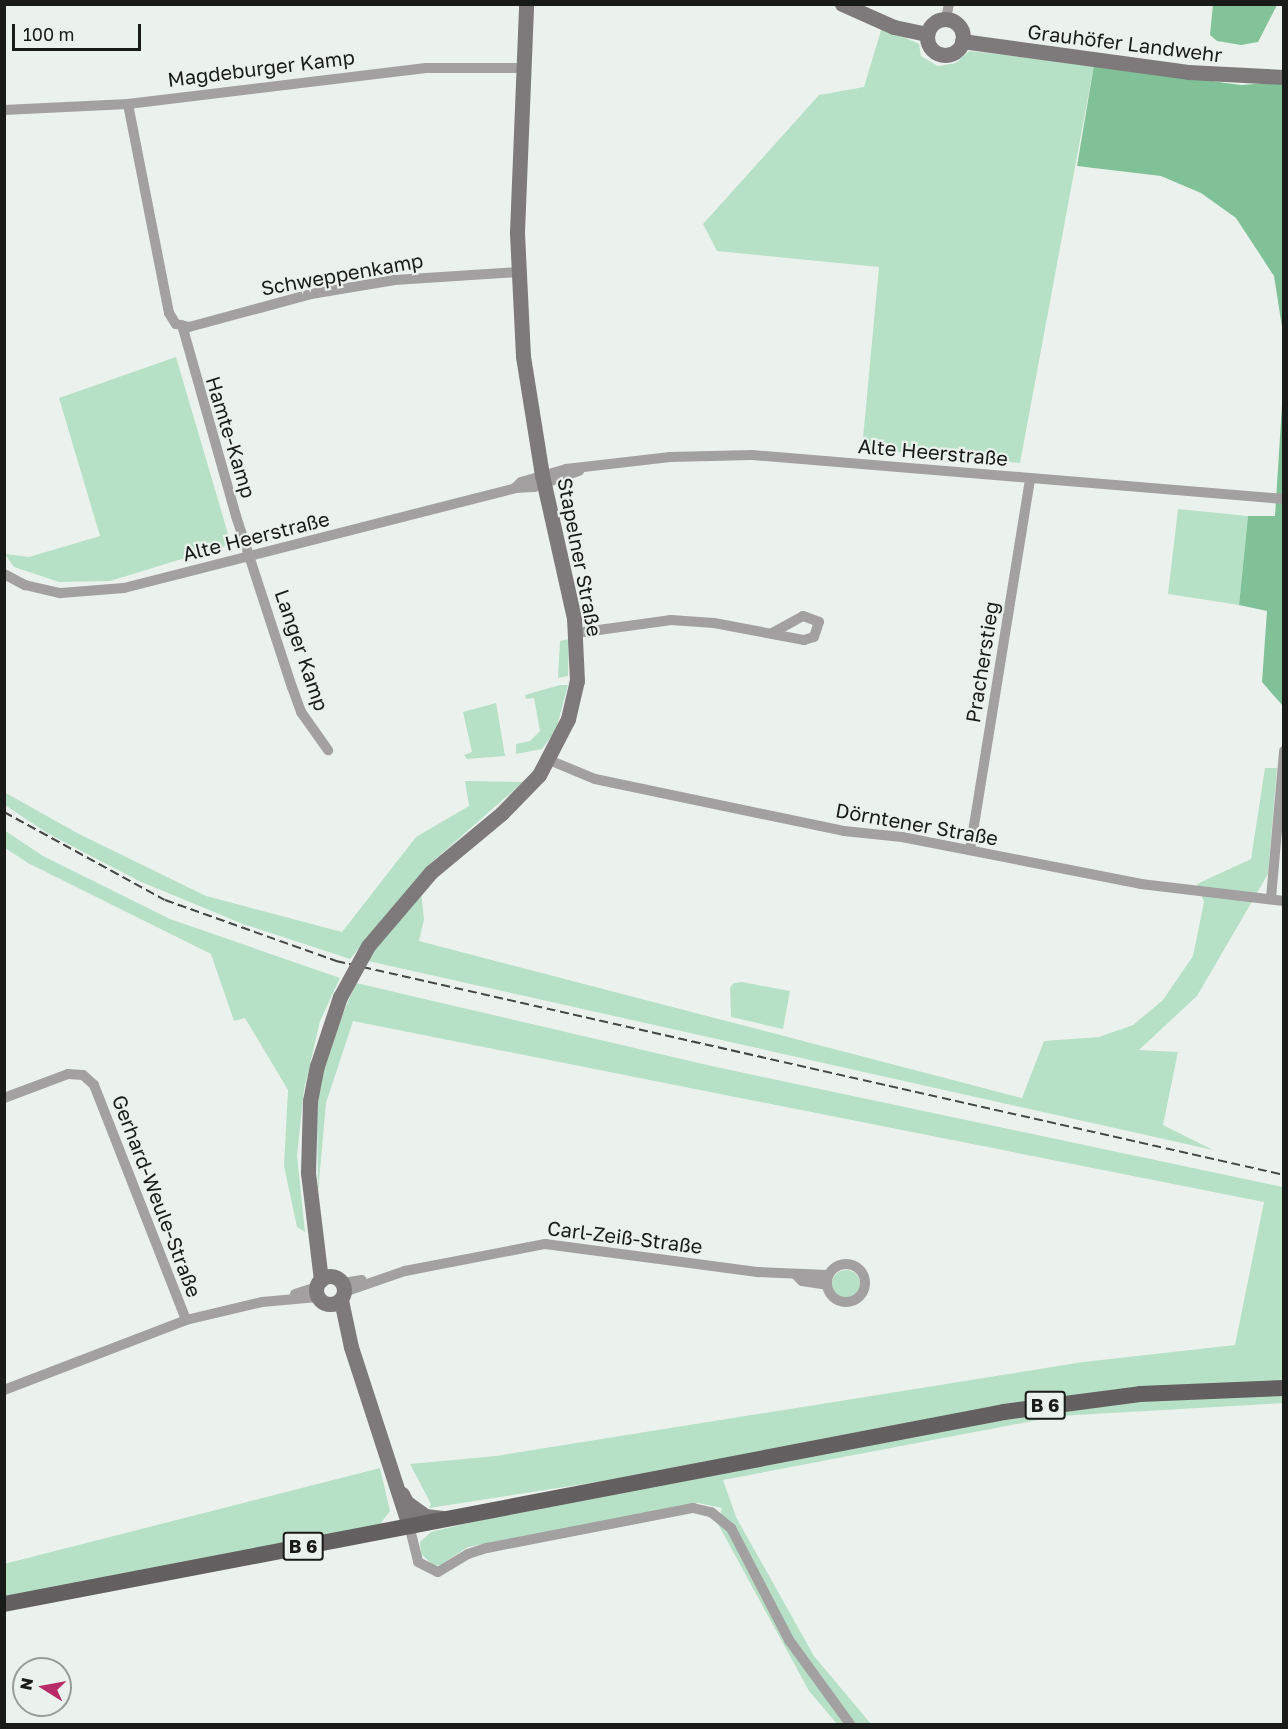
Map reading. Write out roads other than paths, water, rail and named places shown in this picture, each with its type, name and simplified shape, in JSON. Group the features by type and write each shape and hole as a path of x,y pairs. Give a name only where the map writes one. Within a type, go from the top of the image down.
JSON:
{"main road":[{"name":"B 6","path":"4,1604 944,1422 1080,1400 1284,1388"}],"street":[{"name":"Stapelner Straße","path":"409,1525 402,1495 330,1290 318,1242 308,1173 310,1101 317,1066 340,997 368,946 431,872 526,791 549,760 573,698 577,633 543,480 523,356 518,272 526,4"},
{"path":"842,4 888,24 927,34"},
{"path":"948,12 959,25 962,41 955,51 944,55 929,46 927,34 932,24 948,12"},
{"name":"Grauhöfer Landwehr","path":"962,41 1188,72 1284,77"},
{"name":"Magdeburger Kamp","path":"4,110 128,104 370,72 523,68"},
{"name":"Hamte-Kamp","path":"128,104 170,314 179,325 236,516 252,557"},
{"name":"Schweppenkamp","path":"179,325 311,294 395,280 518,272"},
{"name":"Alte Heerstraße","path":"4,574 43,590 80,593 124,588 252,557 579,471 670,457 752,455 1284,499"},
{"name":"Pracherstieg","path":"970,850 1030,479"},
{"name":"Langer Kamp","path":"252,557 301,712 328,750"},
{"path":"577,633 671,620 772,633"},
{"path":"1271,898 1284,751"},
{"name":"Dörntener Straße","path":"549,760 595,779 844,831 893,835 1141,884 1284,901"},
{"name":"Gerhard-Weule-Straße","path":"4,1098 68,1074 83,1075 94,1084 186,1320 330,1290"},
{"name":"Carl-Zeiß-Straße","path":"330,1290 544,1244 797,1276 802,1281 827,1280"},
{"path":"4,1390 186,1320"},
{"path":"402,1495 425,1516 444,1518"},
{"path":"409,1525 418,1562 438,1572 468,1554 487,1548 693,1508 711,1512 730,1528 789,1640 850,1725"}],"railway":[{"path":"4,812 165,900 336,961 1284,1175"}]}
